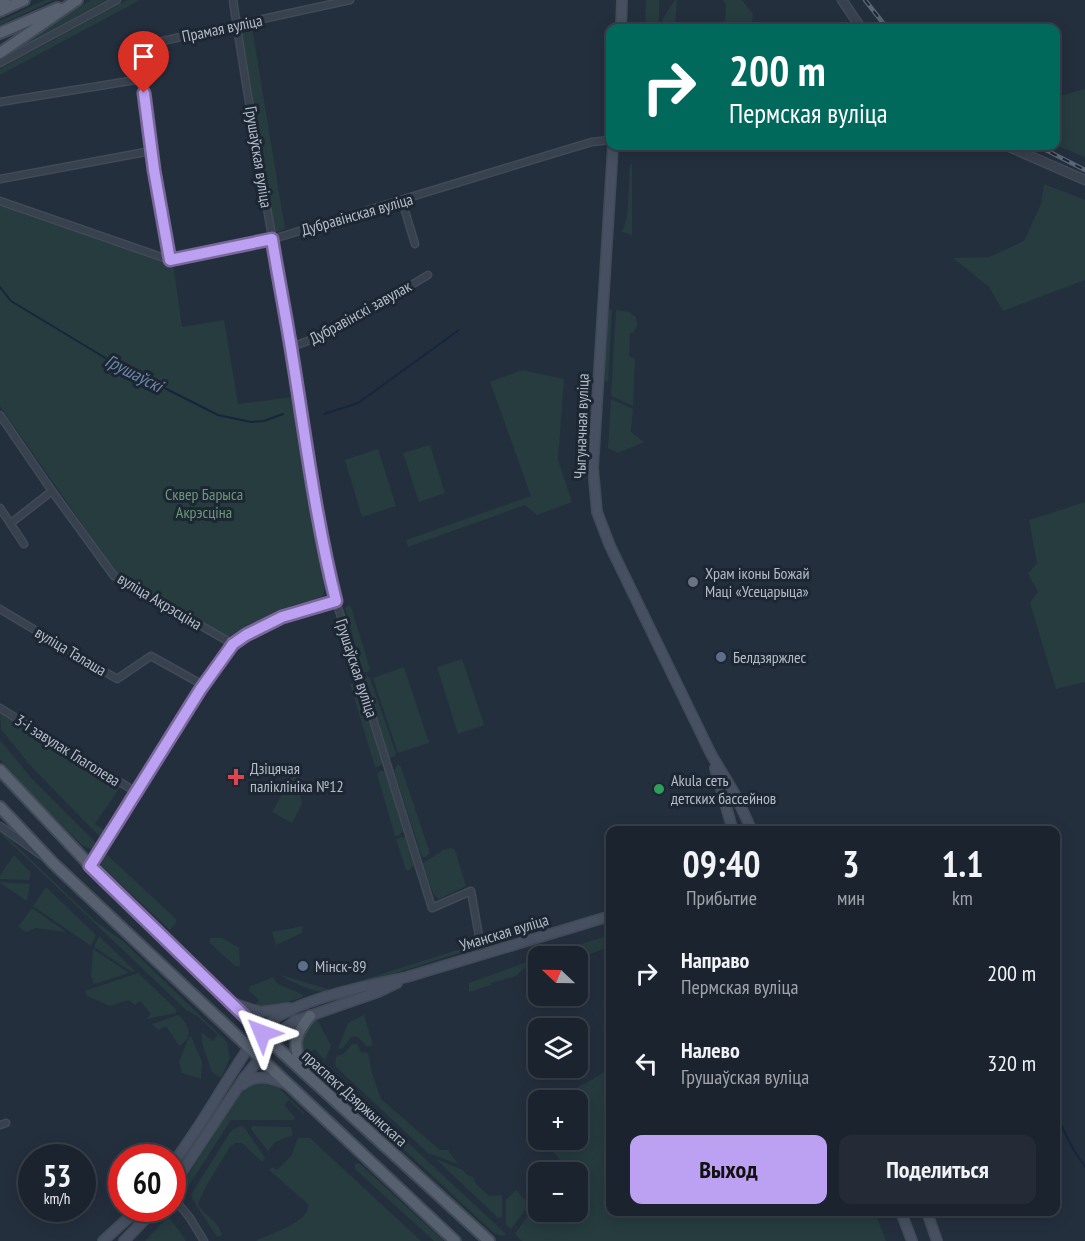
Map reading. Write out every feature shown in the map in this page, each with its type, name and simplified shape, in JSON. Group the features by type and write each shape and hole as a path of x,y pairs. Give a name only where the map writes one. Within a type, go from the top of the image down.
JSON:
{"main road":[{"path":"0,1 4,0"},
{"path":"0,11 24,0"},
{"path":"0,33 77,0"},
{"path":"0,53 77,0"},
{"path":"621,24 622,0"},
{"name":"Чыгуначная вуліца","path":"613,150 593,468 597,512 610,546 711,754 736,796 750,826"},
{"name":"Чыгуначная вуліца","path":"711,754 732,826"},
{"name":"праспект Дзяржынскага","path":"0,770 90,866 272,1043 489,1241"},
{"path":"0,807 54,864 455,1241"},
{"name":"Уманская вуліца","path":"186,1144 250,1048 278,1017 303,1005 407,977 606,916"},
{"name":"Уманская вуліца","path":"186,1166 260,1057 290,1025 378,992 407,977"},
{"path":"231,1003 260,1012 303,1005"},
{"path":"304,1072 297,1055 296,1042 300,1029 310,1016"},
{"path":"232,1095 246,1082 255,1078 272,1078 288,1084"},
{"path":"903,1216 912,1241"},
{"path":"928,1216 937,1241"},
{"path":"103,1241 124,1222"},
{"path":"114,1232 124,1241 142,1222"}],"street":[{"path":"0,63 117,0"},
{"name":"Грушаўская вуліца","path":"233,0 291,347 317,519 336,601 432,908 471,891 482,953"},
{"name":"Прамая вуліца","path":"142,79 138,58 144,45 350,0"},
{"path":"842,0 858,24"},
{"path":"0,102 142,79 151,151 170,260 0,201"},
{"name":"Дубравінская вуліца","path":"170,260 272,239 575,147 606,140"},
{"path":"1015,150 1085,180"},
{"path":"0,179 151,151"},
{"path":"402,201 415,244"},
{"name":"Дубравінскі завулак","path":"291,347 312,341 339,328 428,275"},
{"name":"вуліца Акрэсціна","path":"0,415 3,423 114,576 233,644"},
{"path":"11,523 52,491"},
{"path":"0,508 24,544"},
{"path":"90,866 203,685 233,644 282,617 336,601"},
{"name":"вуліца Талаша","path":"0,609 117,679 151,656 203,685"},
{"name":"3-і завулак Глаголева","path":"0,708 136,792"},
{"path":"0,826 54,864"},
{"path":"186,1216 204,1241"}],"green space":[{"path":"45,0 53,0 0,25 0,21"},
{"path":"91,0 106,0 5,56 56,19"},
{"path":"127,0 140,0 0,75 0,69"},
{"path":"646,0 659,0 659,20 656,24 645,24"},
{"path":"677,0 675,24 663,24 662,20"},
{"path":"723,0 742,0 753,14 752,24 724,24 726,5"},
{"path":"252,27 285,229 274,233 242,29"},
{"path":"1085,89 1085,157 1060,147 1060,96"},
{"path":"632,164 632,235 622,232 627,218 630,165"},
{"path":"1044,184 1085,200 1085,280 1003,311 989,287 953,258 989,257 1024,241 1041,204"},
{"name":"Сквер Барыса Акрэсціна","path":"0,204 173,263 182,327 224,320 238,404 292,397 325,588 322,599 293,605 232,636 222,636 117,574 0,406"},
{"path":"610,309 612,309 608,382 605,377"},
{"path":"616,310 629,312 636,317 637,326 633,333 630,333 629,356 635,359 633,406 611,396"},
{"path":"522,370 564,379 558,460 572,502 537,515 525,505 408,547 406,540 531,496 490,382"},
{"path":"611,399 633,409 631,432 644,442 618,453 608,448"},
{"path":"430,445 445,493 419,502 403,453"},
{"path":"378,449 396,506 362,517 345,460"},
{"path":"1085,502 1085,682 1056,689 1030,603 1038,592 1028,574 1037,563 1029,520"},
{"path":"349,605 370,669 368,672 363,672 345,608"},
{"path":"462,659 484,725 458,734 437,667"},
{"path":"404,667 429,743 398,753 373,678"},
{"path":"367,676 370,678 396,753 390,758 364,681"},
{"path":"350,684 359,685 382,760 382,764 378,767 375,767"},
{"path":"0,710 40,738 120,787 95,824 107,832 102,839 28,763 1,729"},
{"path":"0,740 32,779 98,845 91,849 82,845 28,791 0,759"},
{"path":"398,764 401,767 430,853 425,857 422,857 394,770"},
{"path":"380,771 386,771 403,831 398,836 395,836 377,774"},
{"path":"294,774 302,804 292,823 272,812"},
{"path":"0,830 95,921 124,942 227,1042 230,1058 221,1078 212,1072 202,1043 201,1032 213,1041 218,1035 196,1015 186,1010 0,833"},
{"path":"406,838 414,865 408,871 396,839"},
{"path":"451,848 455,850 466,886 439,899 434,895 422,864 443,850"},
{"path":"102,850 176,919 170,930 102,867 99,859"},
{"path":"14,855 31,873 29,880 0,879 0,875"},
{"path":"0,883 30,884 27,901"},
{"path":"46,887 96,935 91,946 33,906"},
{"path":"32,908 66,932 36,928 26,932 18,927"},
{"path":"303,926 302,933 276,945 272,932"},
{"path":"99,936 135,971 132,972 94,947"},
{"path":"606,936 606,948 588,955 588,946 575,946"},
{"path":"210,938 222,938 239,948 240,966 235,966 209,942"},
{"path":"470,946 472,949 332,993 305,987 281,975 331,990"},
{"path":"93,949 129,973 94,984 91,976"},
{"path":"528,962 528,967 516,976 469,992 469,983"},
{"path":"138,973 176,1009 176,1013 146,1019 151,1014 140,1001 135,1005 128,1000 110,1006 87,996 85,991"},
{"path":"273,977 278,984 302,994 303,997 267,1009 253,1007 259,1000 249,991 249,987"},
{"path":"178,1015 189,1030 187,1038 179,1046 166,1026 158,1030 152,1024"},
{"path":"364,1015 373,1045 367,1047 354,1036 343,1048 338,1049 348,1023"},
{"path":"316,1017 331,1046 325,1060 314,1049 308,1056 322,1069 333,1073 506,1234 502,1236 494,1233 302,1055 303,1029"},
{"path":"191,1036 202,1062 201,1079 182,1073 179,1062"},
{"path":"352,1044 357,1044 361,1052 368,1053 381,1099 440,1150 448,1150 458,1164 428,1153 335,1066 336,1057 345,1053"},
{"path":"606,1071 606,1216 877,1216 886,1241 522,1241 515,1234 528,1215 528,1222 588,1222 588,1162 562,1162 552,1150 588,1150 588,1090 573,1090"},
{"path":"259,1080 276,1085 304,1115 289,1100 284,1105 295,1117 294,1120 231,1120 186,1190 186,1178 241,1092 251,1083"},
{"path":"241,1126 265,1158 262,1162 242,1143 235,1143 230,1147 206,1186 198,1204 221,1230 222,1235 217,1237 191,1197 229,1134 233,1129"},
{"path":"252,1126 291,1127 293,1135 275,1142 268,1151 251,1129"},
{"path":"298,1138 310,1138 421,1241 256,1241 297,1222 307,1210 308,1204 269,1170 272,1167 277,1170 291,1156"},
{"path":"436,1159 463,1170 467,1175 473,1177 476,1184 489,1196 502,1195 502,1217 498,1218"},
{"path":"359,1163 444,1241 434,1241 355,1169 355,1164"},
{"path":"516,1190 528,1203 527,1208 511,1229 506,1225 506,1200"},
{"path":"163,1222 173,1222 186,1241 145,1241"}],"waterway":[{"name":"Грушаўскі","path":"0,287 11,301 107,359 218,415 251,422 264,421 283,414"},
{"name":"Грушаўскі","path":"324,414 358,403 459,330"},
{"name":"Грушаўскі","path":"1060,1123 1085,1167"}],"railway":[{"path":"865,0 884,24"},
{"path":"1046,150 1085,170"}],"place":[{"name":"Храм іконы Божай Маці «Усецарыца»","path":"693,582"},
{"name":"Белдзяржлес","path":"721,657"},
{"name":"Дзіцячая паліклініка №12","path":"236,777"},
{"name":"Akula сеть детских бассейнов","path":"659,789"},
{"name":"Мінск-89","path":"303,966"}],"route":[{"path":"144,93 154,170 170,260 272,239 316,509 336,601 282,617 233,644 200,690 90,866 262,1033"}]}
